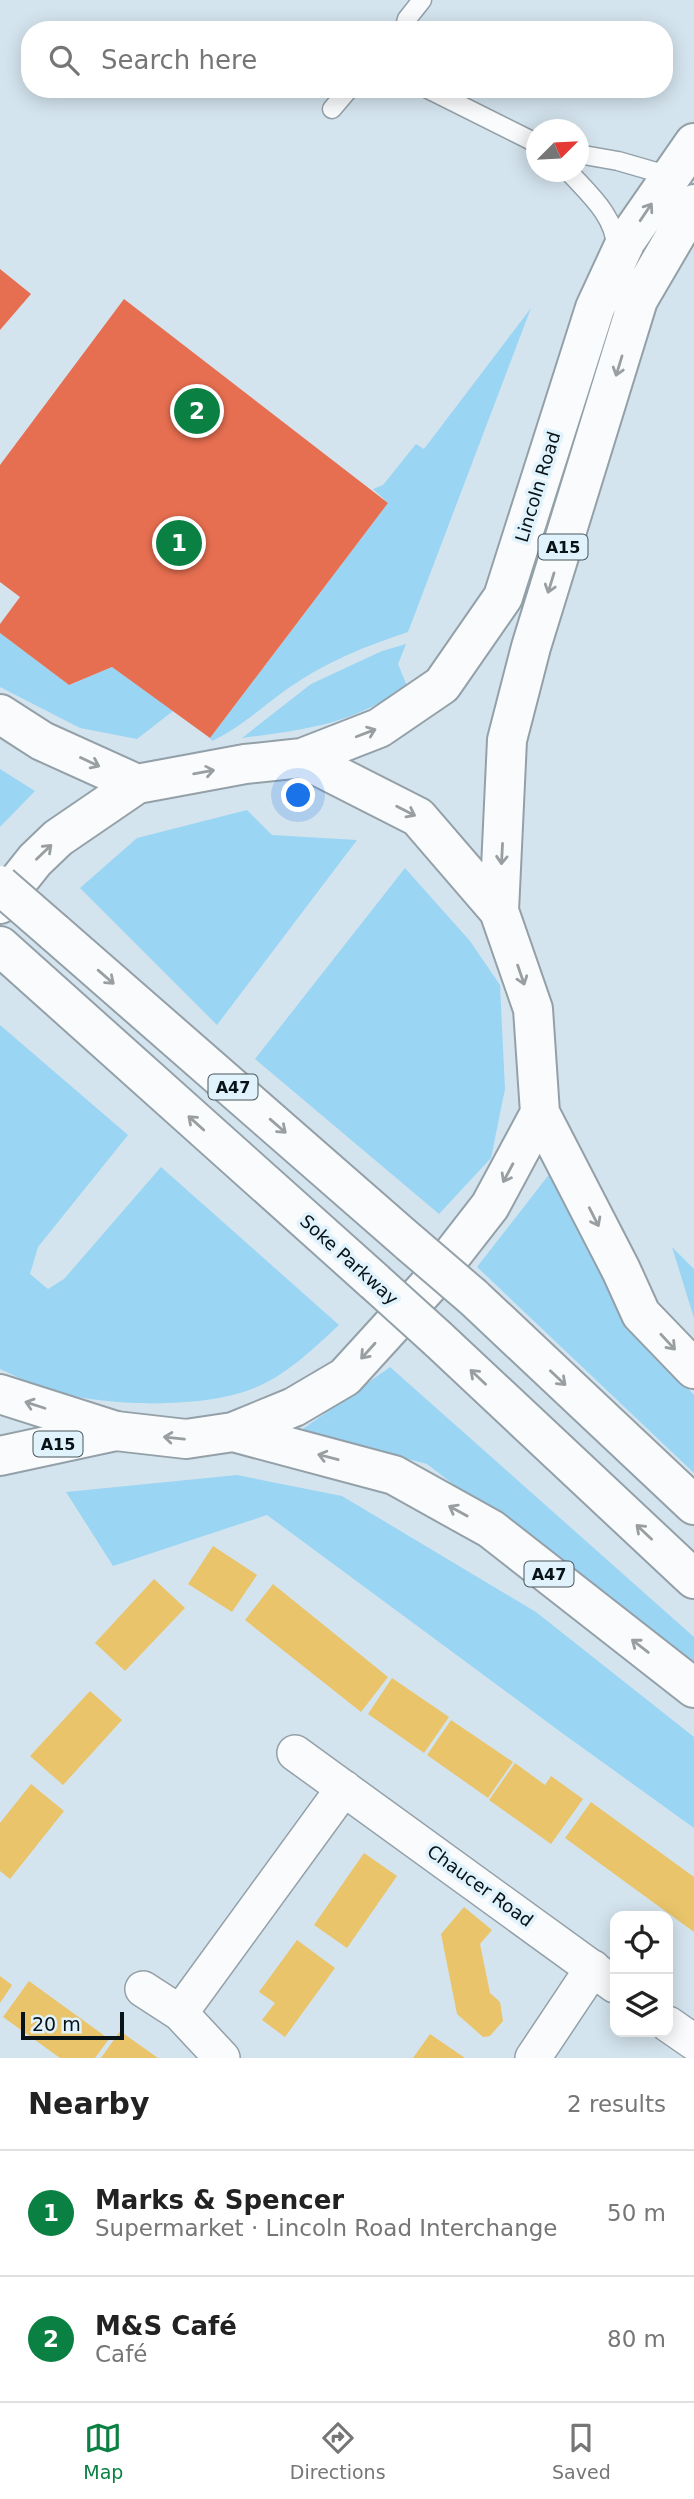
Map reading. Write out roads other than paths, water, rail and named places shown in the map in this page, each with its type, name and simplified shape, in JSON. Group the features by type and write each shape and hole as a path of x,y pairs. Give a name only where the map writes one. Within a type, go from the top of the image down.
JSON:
{"main road":[{"name":"Lincoln Road","path":"499,911 507,740 531,647 638,300 682,190 694,143"},
{"name":"Lincoln Road","path":"137,784 245,764 302,758 379,728 442,685 503,597 595,308 626,241 682,190"},
{"path":"0,714 43,741 137,784"},
{"path":"302,758 418,817 499,911 533,1009 540,1113 621,1269 641,1314 694,1369"},
{"path":"0,904 35,860 58,838 137,784"},
{"name":"A47","path":"0,885 473,1297 694,1505"},
{"name":"Soke Parkway","path":"12,957 438,1339 694,1579"},
{"path":"0,1394 116,1431 186,1439 233,1432 294,1407 345,1377 427,1287 490,1206 540,1113"},
{"name":"A15","path":"0,1456 116,1431"},
{"name":"A47","path":"233,1432 394,1475 479,1522 694,1688"}],"street":[{"name":"Chaucer Road","path":"295,1753 604,1976"},
{"path":"180,2013 344,1788"},
{"path":"533,2058 604,1976"},
{"path":"143,1989 180,2013 222,2058"},
{"path":"673,2027 694,2042"}],"lane":[{"path":"406,21 422,0"},
{"path":"332,109 341,98"},
{"path":"446,98 526,138"},
{"path":"589,156 618,161 682,190"},
{"path":"578,182 605,212 612,226 617,261"}],"place":[{"name":"M&S Café","path":"197,411"},
{"name":"Marks & Spencer","path":"179,543"}]}
